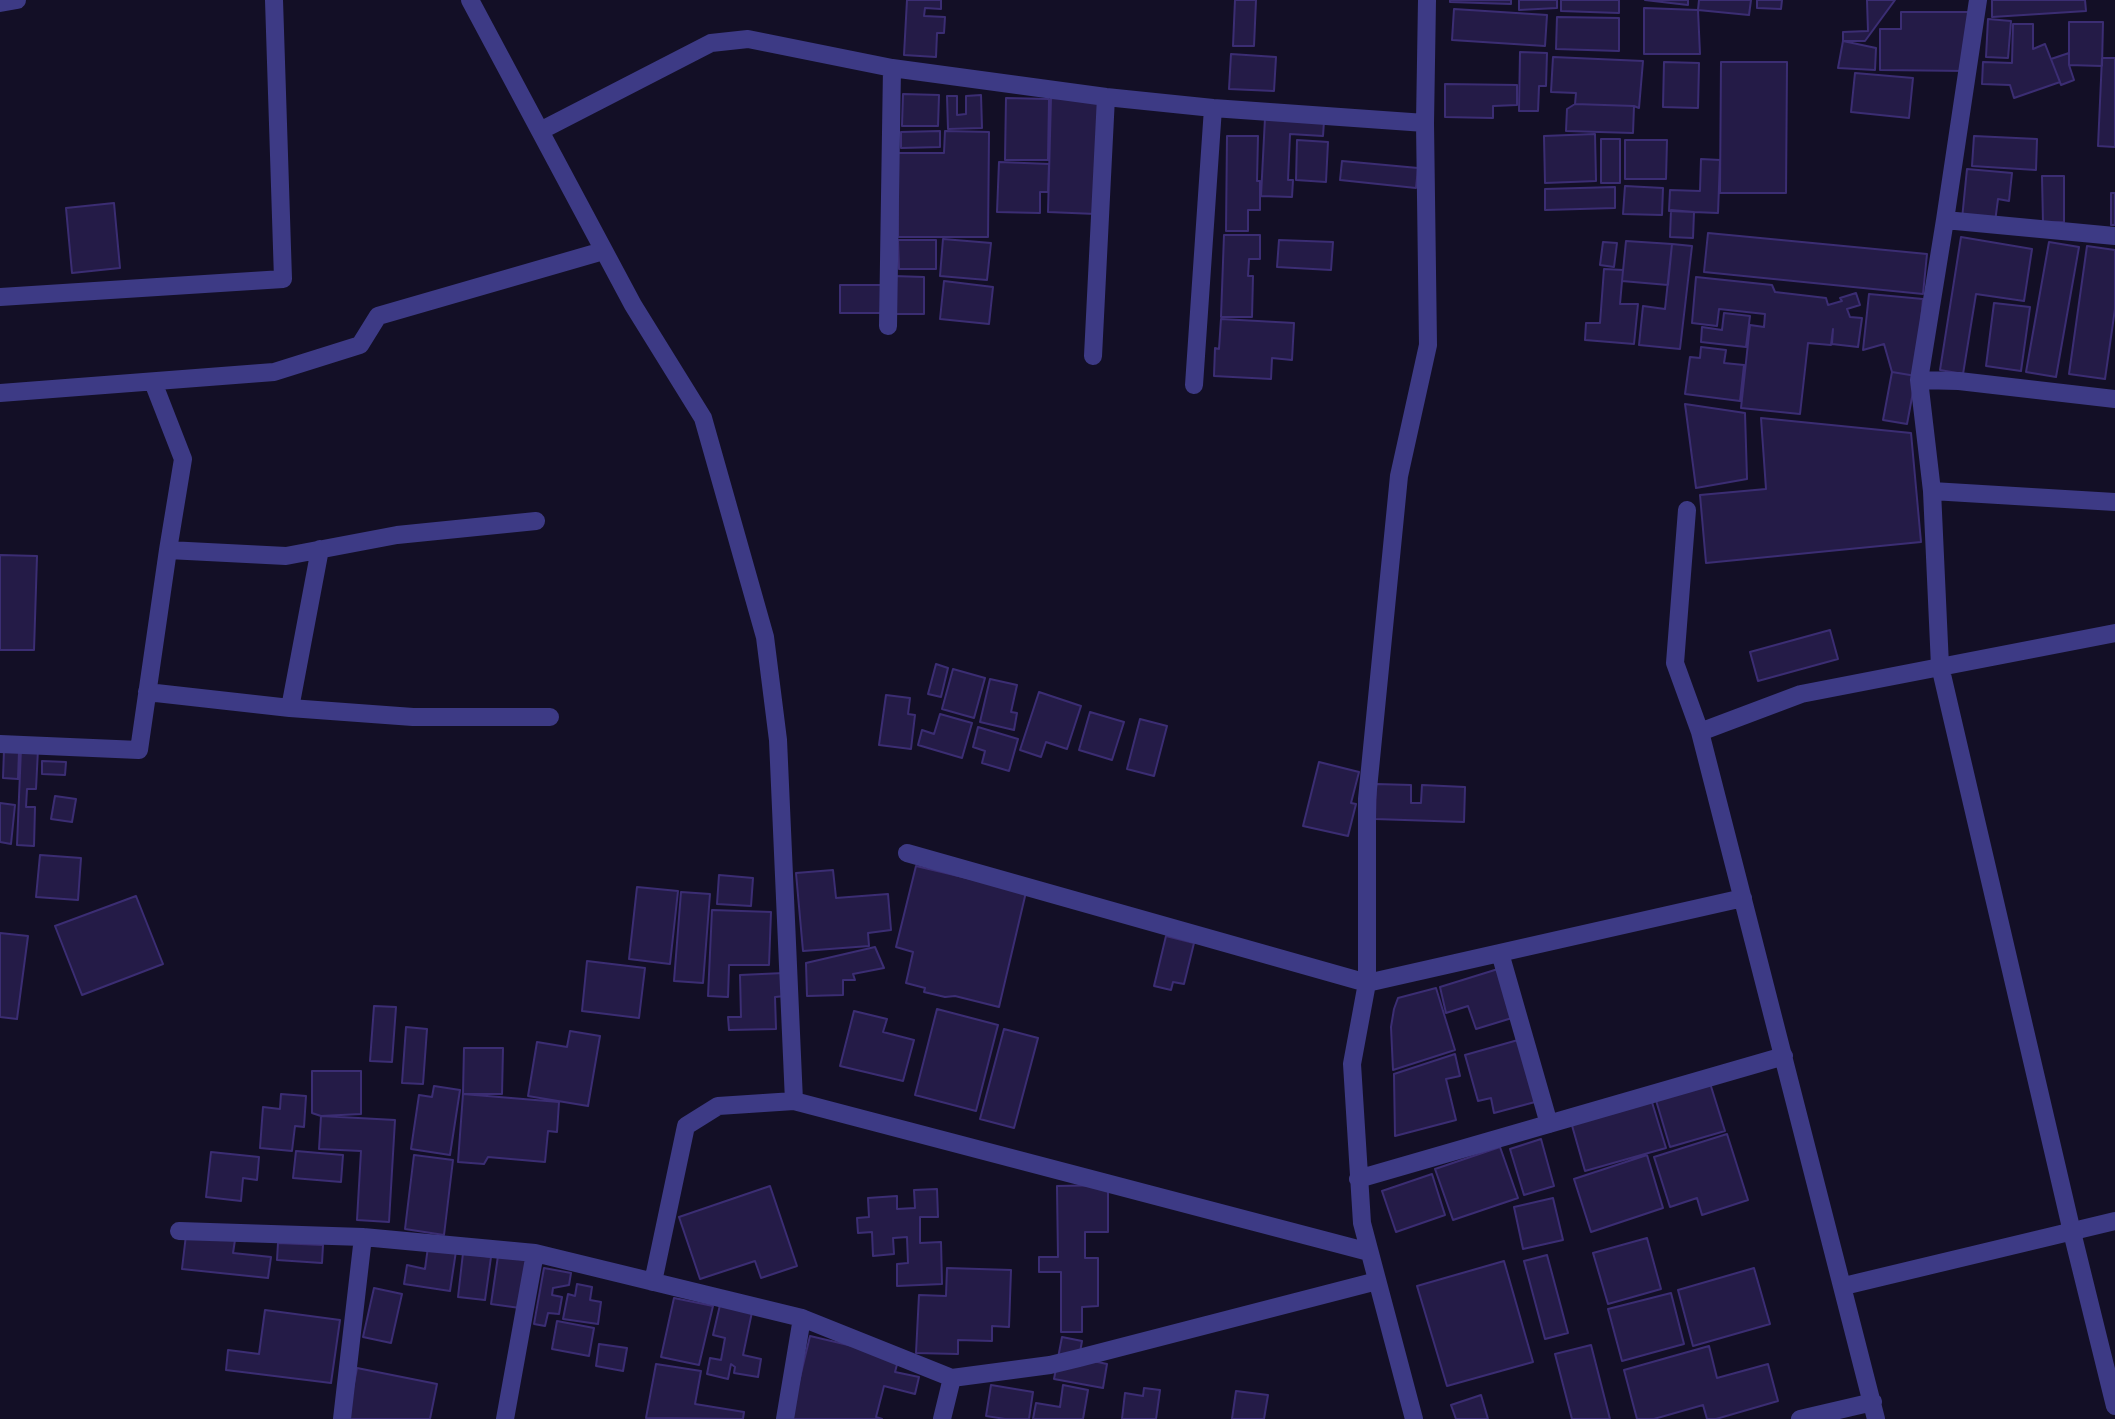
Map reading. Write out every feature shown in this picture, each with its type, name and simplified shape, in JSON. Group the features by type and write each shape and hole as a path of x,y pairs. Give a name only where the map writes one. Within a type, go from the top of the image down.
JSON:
{"street":[{"path":"0,3 17,0"},
{"path":"0,297 283,279 274,0"},
{"path":"470,0 633,305 703,418 765,637 778,740 794,1101"},
{"path":"1414,1419 1362,1223 1352,1064 1367,982 1368,786 1399,476 1428,345 1425,123 1427,0"},
{"path":"1978,0 1919,380 1932,491 1940,666 2115,1406"},
{"path":"540,131 711,43 748,39 892,68 1105,97 1213,108 1425,123"},
{"path":"888,326 892,68"},
{"path":"1093,356 1105,97"},
{"path":"1194,384 1213,108"},
{"path":"1945,220 2115,236"},
{"path":"0,393 274,372 360,345 378,316 603,251"},
{"path":"1919,380 1959,381 2115,399"},
{"path":"0,744 139,750 183,459 153,382"},
{"path":"1932,491 2115,502"},
{"path":"1687,510 1675,663 1700,732 1875,1410 1800,1419"},
{"path":"168,550 286,556 397,535 536,521"},
{"path":"290,708 320,549"},
{"path":"1700,732 1801,694 2115,633"},
{"path":"147,692 290,708 413,717 550,717"},
{"path":"907,853 1367,982 1743,898"},
{"path":"1500,953 1549,1124"},
{"path":"1359,1179 1784,1056"},
{"path":"653,1282 686,1126 718,1106 794,1101 1369,1252"},
{"path":"1844,1286 2115,1221"},
{"path":"180,1231 363,1237 535,1253 802,1318 952,1378 1050,1365 1377,1281"},
{"path":"342,1419 363,1237"},
{"path":"505,1419 535,1253"},
{"path":"785,1419 802,1318"},
{"path":"943,1419 952,1378"}],"building":[{"path":"907,0 941,0 941,9 925,8 924,16 945,17 944,33 937,33 936,57 904,55"},
{"path":"1235,0 1256,0 1254,46 1233,46"},
{"path":"1511,0 1511,4 1450,2"},
{"path":"1519,0 1557,0 1557,8 1519,10"},
{"path":"1561,0 1619,0 1619,13 1561,11"},
{"path":"1645,0 1688,0 1688,5"},
{"path":"1699,0 1751,0 1749,15 1698,10"},
{"path":"1757,0 1782,0 1781,9 1757,8"},
{"path":"1867,0 1895,0 1865,41 1843,41 1843,32 1868,31"},
{"path":"1992,0 2085,0 2086,11 1992,17"},
{"path":"1644,8 1698,10 1700,54 1644,54"},
{"path":"1454,9 1547,15 1545,46 1452,40"},
{"path":"1901,12 1968,12 1968,71 1880,70 1880,29 1901,29"},
{"path":"1557,17 1619,18 1619,51 1556,49"},
{"path":"1988,19 2011,21 2008,58 1986,57"},
{"path":"2069,22 2103,22 2102,66 2069,65"},
{"path":"2013,24 2033,24 2033,49 2045,44 2060,82 2014,98 2010,85 1982,84 1983,62 2012,63"},
{"path":"1843,41 1876,48 1875,70 1838,68"},
{"path":"1520,52 1547,53 1546,86 1539,86 1538,111 1519,111"},
{"path":"2069,53 2069,65 2074,80 2061,85 2051,59"},
{"path":"1231,54 1276,57 1274,91 1229,89"},
{"path":"1553,57 1643,61 1639,108 1575,104 1576,93 1551,92"},
{"path":"2102,58 2115,58 2115,147 2098,146"},
{"path":"1664,62 1699,63 1698,108 1663,107"},
{"path":"1721,62 1787,62 1786,193 1720,193"},
{"path":"1855,73 1913,78 1909,118 1851,112"},
{"path":"1445,84 1517,85 1517,105 1493,106 1493,118 1445,117"},
{"path":"903,94 939,95 938,126 902,126"},
{"path":"981,95 982,128 948,129 947,96 957,96 957,115 966,114 966,96"},
{"path":"1006,98 1049,99 1048,160 1005,160"},
{"path":"1051,98 1099,99 1096,214 1048,212"},
{"path":"1575,104 1634,106 1633,133 1566,131 1567,109"},
{"path":"1265,118 1324,121 1323,136 1290,134 1288,180 1293,180 1292,197 1261,196"},
{"path":"940,131 940,147 901,148 901,132"},
{"path":"945,131 989,132 988,237 898,237 898,153 944,153"},
{"path":"1595,134 1596,181 1545,183 1544,136"},
{"path":"1227,136 1258,136 1257,181 1260,181 1260,210 1248,210 1248,231 1226,231"},
{"path":"1974,136 2037,139 2036,170 1972,166"},
{"path":"1601,139 1620,139 1620,183 1601,183"},
{"path":"1297,140 1328,142 1326,182 1296,180"},
{"path":"1625,140 1667,140 1666,179 1625,179"},
{"path":"1701,159 1720,160 1718,213 1669,211 1670,190 1700,191"},
{"path":"1342,161 1418,168 1416,188 1340,180"},
{"path":"999,162 1049,164 1048,192 1040,192 1040,213 997,212"},
{"path":"1967,169 2012,173 2009,201 1998,199 1995,222 1962,219"},
{"path":"2042,176 2064,176 2064,222 2043,223"},
{"path":"1625,186 1663,188 1662,215 1623,214"},
{"path":"1615,187 1615,208 1545,210 1545,189"},
{"path":"2111,193 2115,193 2115,225 2111,225"},
{"path":"114,203 120,268 72,273 66,208"},
{"path":"1671,210 1694,212 1693,238 1670,237"},
{"path":"1708,233 1927,254 1923,294 1704,272"},
{"path":"1224,235 1260,235 1260,259 1249,259 1248,276 1253,276 1252,317 1221,317"},
{"path":"1961,237 2032,249 2024,301 1976,294 1963,374 1940,370"},
{"path":"943,239 991,243 987,280 940,276"},
{"path":"898,240 936,240 936,269 899,269"},
{"path":"1279,240 1333,242 1331,270 1277,267"},
{"path":"1626,241 1672,244 1668,285 1622,281"},
{"path":"1603,242 1617,243 1614,267 1600,265"},
{"path":"2049,242 2079,247 2056,377 2026,372"},
{"path":"1672,244 1692,246 1680,349 1639,345 1643,306 1665,309"},
{"path":"2087,246 2115,250 2115,309 2105,379 2069,374"},
{"path":"1604,269 1623,270 1620,304 1638,304 1634,344 1585,340 1586,323 1600,323"},
{"path":"893,276 924,277 924,314 893,314"},
{"path":"1696,277 1772,285 1775,292 1826,298 1828,305 1856,293 1860,305 1847,309 1850,317 1862,318 1858,347 1832,344 1833,329 1831,345 1808,343 1800,414 1741,408 1750,325 1764,327 1765,314 1719,309 1717,326 1692,323"},
{"path":"944,281 993,287 989,324 940,319"},
{"path":"840,285 884,285 884,313 840,313"},
{"path":"1869,294 1923,299 1916,376 1892,372 1884,344 1863,350"},
{"path":"1994,303 2030,307 2021,371 1986,366"},
{"path":"1724,313 1750,316 1746,347 1701,342 1702,327 1722,330"},
{"path":"1221,319 1294,323 1292,360 1272,358 1271,379 1214,376 1215,348 1219,349"},
{"path":"1701,347 1726,350 1724,363 1744,365 1740,401 1685,394 1690,357 1700,358"},
{"path":"1892,372 1916,376 1907,424 1883,420"},
{"path":"1685,404 1745,413 1747,479 1696,488"},
{"path":"1761,418 1911,433 1921,542 1706,563 1700,495 1766,489"},
{"path":"0,555 37,556 34,650 0,650"},
{"path":"1830,630 1838,659 1758,681 1750,652"},
{"path":"936,664 948,668 941,697 928,694"},
{"path":"953,669 985,678 974,718 942,709"},
{"path":"990,679 1017,685 1011,712 1017,713 1014,730 980,722"},
{"path":"1039,692 1081,706 1067,749 1046,742 1041,757 1020,750"},
{"path":"886,695 910,698 908,714 915,715 911,749 879,745"},
{"path":"1090,712 1124,722 1112,760 1079,750"},
{"path":"940,714 972,723 962,758 918,745 922,730 934,734"},
{"path":"1140,719 1167,726 1154,776 1127,769"},
{"path":"978,727 1018,739 1009,771 982,763 985,751 973,747"},
{"path":"21,749 38,749 36,789 27,789 26,807 35,807 34,846 17,845"},
{"path":"4,750 19,751 18,779 3,778"},
{"path":"42,761 66,762 65,775 42,774"},
{"path":"1319,762 1359,772 1351,803 1356,804 1348,836 1303,826"},
{"path":"1376,784 1411,785 1411,803 1421,803 1422,785 1465,787 1464,822 1375,819"},
{"path":"55,796 76,799 72,822 51,819"},
{"path":"0,803 15,805 11,844 0,842"},
{"path":"40,855 81,858 78,900 36,897"},
{"path":"916,866 1026,892 999,1007 955,996 945,997 924,992 925,988 906,983 913,952 896,947"},
{"path":"833,870 836,898 888,894 891,930 868,933 869,946 803,951 796,873"},
{"path":"719,875 753,878 751,906 717,904"},
{"path":"637,887 678,891 670,964 629,959"},
{"path":"681,892 710,894 703,983 674,981"},
{"path":"136,896 163,964 82,995 55,926"},
{"path":"712,910 771,912 769,965 729,965 728,997 708,996"},
{"path":"0,933 28,936 17,1019 0,1017"},
{"path":"1166,936 1194,943 1184,984 1173,982 1171,990 1154,986"},
{"path":"875,947 884,968 853,974 855,980 843,980 843,995 807,996 806,963"},
{"path":"587,961 645,968 639,1018 582,1011"},
{"path":"1498,969 1512,1018 1476,1029 1468,1006 1446,1013 1440,987"},
{"path":"784,973 785,996 775,997 776,1029 729,1030 728,1017 741,1017 740,975"},
{"path":"1436,988 1455,1050 1393,1070 1391,1027 1398,998"},
{"path":"374,1006 396,1007 392,1062 370,1061"},
{"path":"937,1009 998,1025 976,1111 915,1095"},
{"path":"854,1011 887,1019 883,1032 914,1040 903,1081 840,1066"},
{"path":"406,1027 427,1029 423,1084 402,1083"},
{"path":"1004,1029 1038,1038 1014,1128 980,1119"},
{"path":"570,1031 600,1036 588,1106 528,1096 537,1042 567,1047"},
{"path":"1518,1040 1535,1102 1494,1113 1491,1098 1478,1101 1465,1055"},
{"path":"464,1048 503,1048 502,1094 463,1094"},
{"path":"1455,1054 1460,1076 1446,1079 1456,1120 1395,1136 1394,1074"},
{"path":"312,1071 361,1071 361,1114 321,1116 312,1113"},
{"path":"1709,1080 1725,1131 1670,1147 1655,1097"},
{"path":"434,1086 460,1090 450,1155 411,1149 419,1095 432,1097"},
{"path":"281,1094 306,1096 304,1127 295,1126 292,1151 260,1148 263,1107 280,1109"},
{"path":"463,1094 559,1102 557,1132 548,1131 545,1162 488,1157 484,1164 458,1162"},
{"path":"1651,1099 1666,1148 1585,1171 1571,1122"},
{"path":"321,1116 395,1120 389,1222 357,1220 361,1151 319,1149"},
{"path":"1727,1134 1748,1200 1702,1215 1697,1198 1670,1207 1654,1157"},
{"path":"1541,1139 1554,1186 1524,1195 1510,1149"},
{"path":"1500,1147 1518,1198 1453,1220 1435,1169"},
{"path":"296,1151 343,1155 341,1182 293,1178"},
{"path":"211,1152 259,1157 257,1180 243,1178 241,1201 206,1197"},
{"path":"414,1155 453,1160 444,1235 405,1229"},
{"path":"1647,1155 1663,1208 1591,1232 1574,1179"},
{"path":"1432,1174 1445,1215 1396,1232 1382,1191"},
{"path":"1108,1185 1108,1232 1085,1232 1085,1258 1098,1258 1098,1306 1082,1307 1082,1332 1061,1332 1061,1272 1039,1272 1039,1257 1058,1257 1057,1186"},
{"path":"770,1186 797,1266 761,1278 755,1261 700,1279 679,1217"},
{"path":"937,1189 938,1217 920,1217 920,1243 941,1242 942,1284 897,1286 897,1264 908,1263 907,1237 893,1238 894,1254 873,1256 872,1232 858,1233 857,1218 869,1217 868,1198 897,1196 897,1209 915,1208 914,1190"},
{"path":"1553,1198 1563,1240 1523,1249 1514,1207"},
{"path":"186,1235 235,1240 233,1253 271,1257 268,1278 182,1269"},
{"path":"1647,1238 1661,1289 1608,1304 1593,1253"},
{"path":"278,1243 323,1245 322,1263 277,1260"},
{"path":"428,1247 456,1251 450,1291 404,1284 407,1265 425,1269"},
{"path":"463,1253 491,1257 485,1300 458,1297"},
{"path":"1547,1255 1568,1333 1545,1339 1524,1261"},
{"path":"498,1256 527,1260 520,1308 491,1304"},
{"path":"1504,1261 1533,1362 1447,1386 1417,1286"},
{"path":"544,1268 571,1273 569,1285 553,1288 552,1295 562,1297 559,1314 548,1313 545,1326 534,1324"},
{"path":"947,1268 1011,1270 1009,1327 992,1326 992,1341 958,1340 958,1354 916,1353 919,1295 946,1296"},
{"path":"1754,1268 1770,1324 1693,1346 1678,1290"},
{"path":"577,1284 592,1287 590,1300 601,1302 598,1324 563,1319 568,1294 575,1296"},
{"path":"374,1288 402,1294 391,1343 363,1337"},
{"path":"1671,1293 1684,1344 1622,1361 1608,1309"},
{"path":"674,1298 713,1306 699,1365 661,1357"},
{"path":"720,1305 752,1312 743,1355 761,1359 758,1377 734,1373 735,1367 731,1364 728,1379 707,1374 710,1358 721,1360 725,1338 713,1335"},
{"path":"265,1310 340,1320 331,1383 226,1370 228,1350 259,1354"},
{"path":"557,1321 594,1328 589,1356 552,1349"},
{"path":"810,1336 899,1357 895,1372 919,1377 915,1394 884,1386 876,1417 882,1419 790,1419"},
{"path":"1062,1337 1082,1341 1079,1358 1107,1364 1103,1388 1054,1379"},
{"path":"599,1344 627,1348 623,1371 596,1366"},
{"path":"1591,1345 1610,1419 1572,1419 1555,1354"},
{"path":"1709,1346 1717,1378 1768,1364 1778,1401 1716,1419 1707,1419 1703,1405 1654,1419 1637,1419 1624,1370"},
{"path":"656,1364 701,1371 695,1404 744,1412 743,1419 646,1418"},
{"path":"357,1368 437,1384 430,1419 347,1419"},
{"path":"991,1385 1033,1392 1029,1419 986,1416"},
{"path":"1063,1385 1088,1390 1083,1419 1033,1419 1036,1403 1060,1407"},
{"path":"1144,1388 1160,1390 1156,1419 1122,1419 1125,1393 1143,1396"},
{"path":"1236,1391 1268,1395 1264,1419 1232,1419"},
{"path":"1481,1395 1488,1419 1456,1419 1451,1405"}]}
